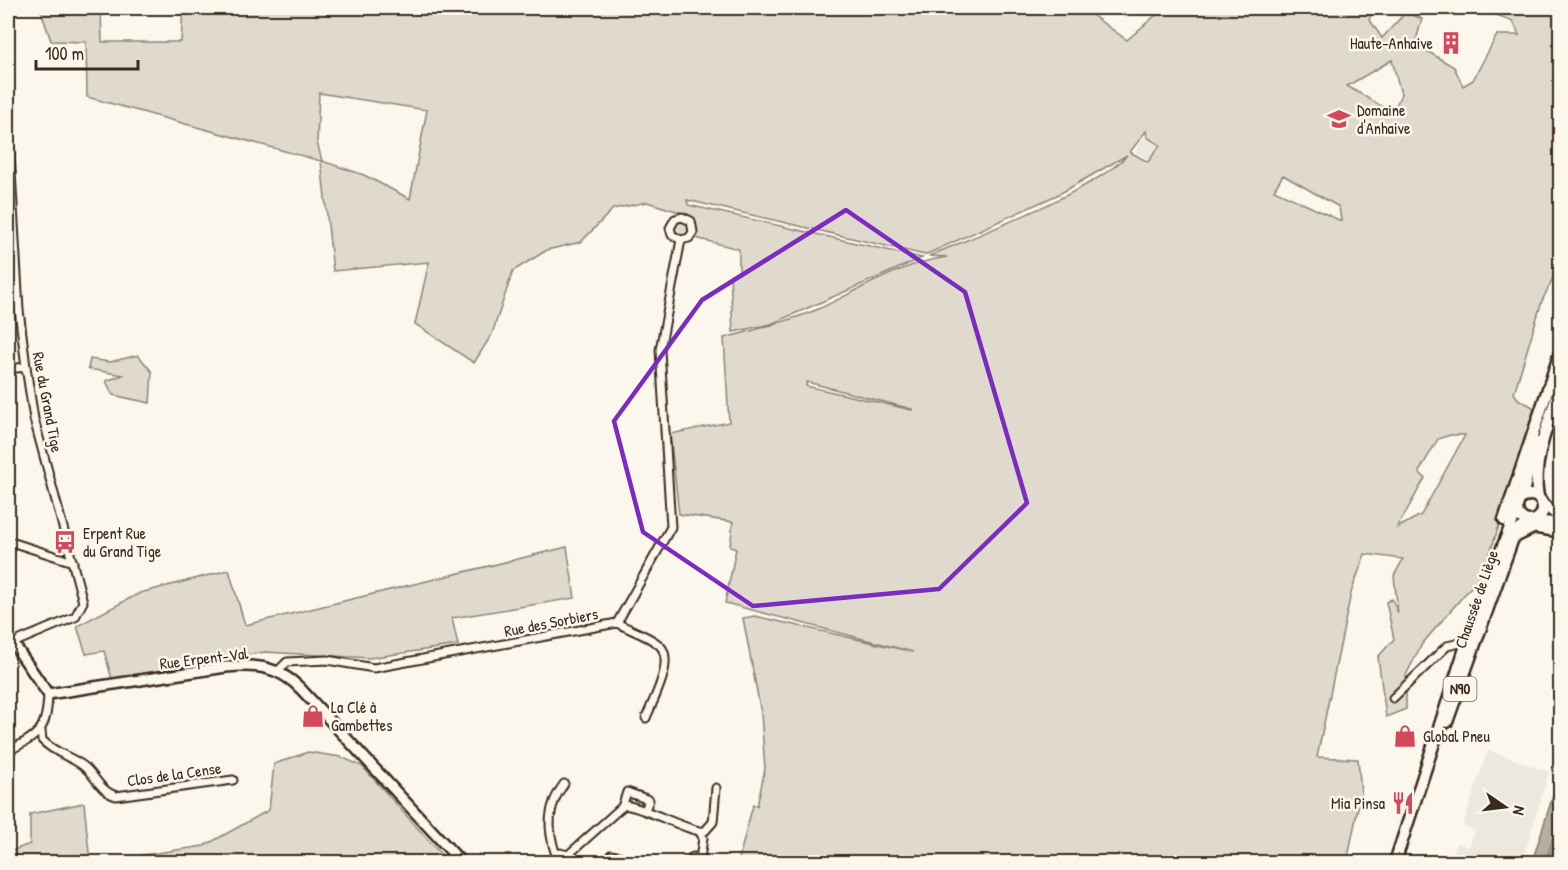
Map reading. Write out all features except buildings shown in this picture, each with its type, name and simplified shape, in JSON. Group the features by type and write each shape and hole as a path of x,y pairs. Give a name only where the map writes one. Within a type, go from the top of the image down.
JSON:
{"main road":[{"name":"Chaussée de Liège","path":"1540,500 1536,478 1560,353"},
{"name":"Chaussée de Liège","path":"1472,627 1487,572 1555,387"},
{"name":"N90","path":"1516,509 1522,497 1555,387"},
{"path":"1522,497 1528,494 1540,500"},
{"name":"N90","path":"1531,521 1541,515 1540,500"},
{"name":"Chaussée de Liège","path":"1395,862 1465,646 1516,509"},
{"path":"1516,509 1520,517 1531,521"},
{"name":"Chaussée de Liège","path":"1401,862 1445,728 1512,541 1516,533 1531,521"},
{"path":"1472,627 1469,649 1472,657"}],"street":[{"name":"Rue du Grand Tige","path":"8,119 19,310 34,419 83,602 80,611 66,622 10,641"},
{"name":"Rue des Sorbiers","path":"278,671 287,663 327,660 374,668 616,623 671,528 660,350 681,240"},
{"path":"8,369 26,367"},
{"path":"1540,500 1560,518"},
{"path":"1531,521 1549,522 1560,526"},
{"path":"1512,541 1534,528 1560,532"},
{"path":"8,541 73,562"},
{"path":"616,623 660,645 666,656 666,667 646,718"},
{"path":"8,751 41,731 48,714 48,694 10,641"},
{"path":"1393,698 1447,646 1460,644 1465,646"},
{"name":"Rue Erpent-Val","path":"48,694 226,667 250,665 278,671 300,688 461,862"},
{"name":"Clos de la Cense","path":"41,731 42,740 48,747 82,765 101,788 116,796 233,780"},
{"path":"564,784 554,797 549,817 555,859 565,853 569,859 622,807 627,792 649,800 645,810"},
{"path":"700,832 710,828 713,822 716,788"},
{"path":"622,807 631,806 645,810 700,832 703,838 701,861 690,858 684,862"},
{"path":"609,862 611,855 622,857 621,862"}],"highlighted area":[{"path":"846,210 965,292 1027,503 939,589 753,606 643,532 614,421 702,300"}],"shaded area":[{"path":"40,8 101,8 102,42 181,42 183,8 1082,8 1127,40 1164,8 1375,8 1369,19 1382,38 1406,12 1422,19 1415,44 1454,67 1463,86 1473,80 1497,35 1519,35 1513,21 1478,8 1557,8 1560,13 1560,263 1542,301 1514,393 1518,399 1533,407 1536,417 1483,573 1422,644 1406,675 1406,709 1386,717 1378,657 1394,639 1386,602 1392,599 1398,613 1394,576 1403,559 1365,554 1351,593 1317,757 1358,759 1361,793 1347,862 738,862 753,805 757,806 765,769 761,713 743,618 755,616 913,652 725,603 736,549 730,547 733,522 679,514 670,434 729,422 724,338 805,314 896,271 947,257 929,256 1064,196 1113,168 1127,155 1059,194 925,255 687,200 688,205 922,258 771,324 733,332 730,275 739,273 739,249 695,238 696,223 689,215 647,202 613,209 581,242 547,250 513,271 492,334 474,363 415,324 429,262 333,271 321,161 87,97 86,42 51,41","holes":["1392,60 1401,94 1393,113 1347,86","319,93 427,110 410,199 364,175 322,161 317,142","1146,131 1147,137 1160,145 1148,162 1130,152","1283,175 1339,207 1341,221 1274,190","807,382 912,410 806,386","1450,435 1465,435 1421,515 1397,528 1425,478 1419,472 1438,439"]},
{"path":"1147,137 1158,144 1148,160 1135,152 1143,138"},
{"path":"682,220 690,228 682,236 674,228"},
{"path":"138,355 152,372 150,403 113,395 106,381 123,375 88,369 90,359 110,362"},
{"path":"567,547 575,598 452,618 458,645 369,658 265,652 112,679 104,651 86,654 77,626 140,593 229,570 245,625"},
{"path":"1488,750 1549,772 1523,858 1521,862 1449,862 1457,843 1469,847 1475,831 1463,825"},
{"path":"308,752 341,757 362,766 448,862 95,862 204,846 269,810 274,764"},
{"path":"1560,773 1560,814 1546,861 1548,861 1560,822 1560,862 1532,862"},
{"path":"84,803 90,862 8,862 8,852 30,844 30,814"}],"place":[{"name":"Haute-Anhaive","path":"1451,43"},
{"name":"Domaine d'Anhaive","path":"1339,119"},
{"name":"Erpent Rue du Grand Tige","path":"65,542"},
{"name":"La Clé à Gambettes","path":"313,716"},
{"name":"Global Pneu","path":"1405,736"},
{"name":"Mia Pinsa","path":"1403,803"}]}
